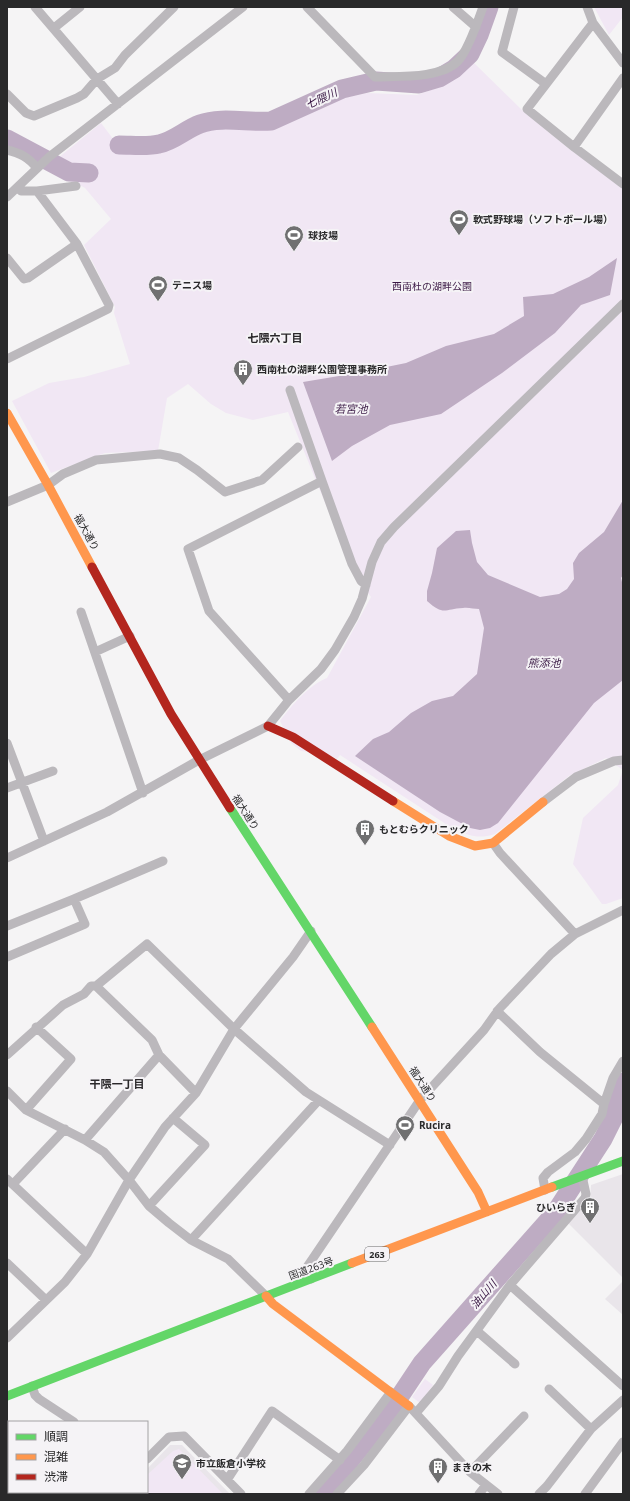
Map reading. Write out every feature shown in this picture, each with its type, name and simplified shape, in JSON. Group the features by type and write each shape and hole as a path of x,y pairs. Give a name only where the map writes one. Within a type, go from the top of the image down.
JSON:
{"main road":[{"name":"福大通り","path":"7,414 48,485 171,714 199,760 420,1100 478,1192 487,1212"},
{"path":"268,726 292,737 449,836 475,846 494,843 543,802"},
{"name":"国道263号","path":"7,1396 623,1161"},
{"path":"266,1296 273,1304 409,1406"}],"street":[{"path":"35,7 118,104"},
{"path":"54,28 80,7"},
{"path":"7,94 26,113 34,116 84,94 97,80 115,68 125,55 174,7"},
{"path":"7,197 49,157 243,7"},
{"path":"307,7 375,77 416,76 433,73 450,67 460,59 476,27 482,7"},
{"path":"453,7 476,27"},
{"path":"514,7 502,52 546,84"},
{"path":"587,7 593,22 623,63"},
{"path":"593,22 527,108 574,147 623,184"},
{"path":"574,147 623,78"},
{"path":"7,150 17,153 30,160 38,167"},
{"path":"18,187 21,191 37,191 76,186"},
{"path":"7,359 108,309 109,305 77,244 37,191"},
{"path":"7,258 24,278 28,278 77,244"},
{"path":"7,858 107,812 199,760 268,726 289,700 321,669 335,650 354,617 362,599 372,562 381,542 394,527 623,304"},
{"path":"290,390 352,564 361,581 366,584"},
{"path":"7,502 48,485 63,474 96,460 160,454 179,458 225,492 262,480 298,447"},
{"path":"289,700 209,611 188,550 322,481"},
{"path":"81,612 143,793"},
{"path":"95,652 130,636"},
{"path":"7,743 44,841"},
{"path":"543,802 576,777 614,761 623,760"},
{"path":"7,788 53,771"},
{"path":"494,843 500,853 575,934"},
{"path":"7,926 163,861"},
{"path":"7,957 85,924 74,899"},
{"path":"311,1279 307,1267 420,1100 484,1030 497,1012 551,954 575,934 623,910"},
{"path":"7,1338 65,1282 87,1254 129,1180 173,1118 196,1093 234,1029 293,957 311,931"},
{"path":"7,1055 21,1044 36,1027 63,1005 84,994 91,986 96,986 147,944 234,1029 306,1092 390,1145"},
{"path":"96,986 152,1040 159,1055 196,1093"},
{"path":"497,1012 540,1052 604,1104"},
{"path":"26,1110 72,1059 36,1027"},
{"path":"85,1140 159,1055"},
{"path":"545,1190 543,1178 548,1172 575,1152 586,1139 602,1114 613,1078 623,1062"},
{"path":"7,1091 26,1110 65,1129 104,1152 129,1180 149,1206 191,1240 228,1259 266,1296"},
{"path":"191,1240 318,1100"},
{"path":"149,1206 205,1145 173,1118"},
{"path":"65,1129 10,1181 87,1254"},
{"path":"416,1413 439,1386 458,1356 510,1285 585,1198 586,1190 582,1176"},
{"path":"7,1263 46,1300"},
{"path":"510,1285 623,1386"},
{"path":"477,1331 515,1364"},
{"path":"32,1386 35,1395 39,1399 72,1421"},
{"path":"549,1389 591,1429"},
{"path":"309,1494 340,1460 391,1392"},
{"path":"539,1494 547,1486 591,1429 623,1400"},
{"path":"337,1494 364,1466 409,1406 470,1472 498,1494"},
{"path":"228,1480 272,1411 340,1460"},
{"path":"470,1472 524,1416"},
{"path":"148,1458 169,1437 184,1436 241,1494"},
{"path":"589,1493 623,1442"},
{"path":"479,1494 486,1485"}],"shaded area":[{"path":"623,1174 623,1278 568,1223 590,1200 591,1185"},
{"path":"623,1281 623,1315 605,1299"},
{"name":"市立飯倉小学校","path":"170,1445 182,1445 230,1494 125,1494 148,1493 148,1468"}],"green space":[{"path":"594,7 623,7 623,17 609,35"},
{"name":"西南杜の湖畔公園","path":"473,62 522,110 567,147 623,188 623,770 606,758 569,776 495,834 479,837 455,830 340,755 337,759 327,754 301,751 291,743 280,721 307,691 320,681 327,678 371,597 354,574 288,412 253,420 226,413 211,404 188,384 167,398 158,451 105,453 51,473 12,401 49,383 84,377 130,364 114,313 115,307 84,245 111,219 85,188 47,167 101,123 120,148 159,147 201,125 230,123 261,128 325,102 367,93 417,95 445,85"},
{"path":"623,770 623,898 602,904 573,864 583,818 618,785"},
{"path":"425,1379 433,1385 420,1403 412,1397"},
{"name":"市立飯倉小学校","path":"179,1449 223,1494 131,1494 148,1493 148,1474 173,1451"}],"water":[{"name":"若宮池","path":"617,258 610,295 581,305 555,333 502,373 441,414 390,425 352,446 332,461 303,382 406,363 446,346 494,334 524,316 523,297 553,294 589,277"},
{"name":"熊添池","path":"623,500 623,575 621,578 623,586 623,680 594,703 498,823 490,828 480,830 470,828 440,812 355,756 373,739 389,732 411,713 432,701 453,696 477,674 484,628 479,609 465,608 441,610 437,609 427,601 427,591 437,548 456,531 470,530 477,562 488,575 540,597 559,594 567,589 574,579 573,563 579,553 604,532"}],"waterway":[{"name":"七隈川","path":"119,145 144,146 159,144 170,140 195,126 217,120 271,121 342,89 376,81 419,84 439,78 454,69 470,54 479,35 489,7"},
{"name":"七隈川","path":"7,139 69,172 89,173"},
{"name":"油山川","path":"323,1494 390,1411 422,1363 555,1213 603,1139 614,1117 623,1082"}],"traffic: fast":[{"path":"230,808 372,1027"},
{"path":"552,1187 623,1161"},
{"path":"7,1396 352,1263"}],"traffic: slow":[{"path":"7,413 92,567"},
{"path":"393,801 449,836 475,846 493,843 543,802"},
{"path":"372,1027 478,1192 487,1212"},
{"path":"352,1263 552,1187"},
{"path":"266,1296 273,1304 409,1406"}],"traffic: jam":[{"path":"92,567 171,714 230,808"},
{"path":"268,726 293,737 393,801"}],"place":[{"name":"軟式野球場（ソフトボール場）","path":"459,236"},
{"name":"球技場","path":"294,252"},
{"name":"テニス場","path":"158,302"},
{"name":"西南杜の湖畔公園管理事務所","path":"243,386"},
{"name":"もとむらクリニック","path":"365,846"},
{"name":"Rucira","path":"405,1142"},
{"name":"ひいらぎ","path":"590,1224"},
{"name":"市立飯倉小学校","path":"182,1480"},
{"name":"まきの木","path":"438,1484"}],"district":[{"name":"七隈六丁目","path":"275,337"},
{"name":"干隈一丁目","path":"117,1083"}]}
